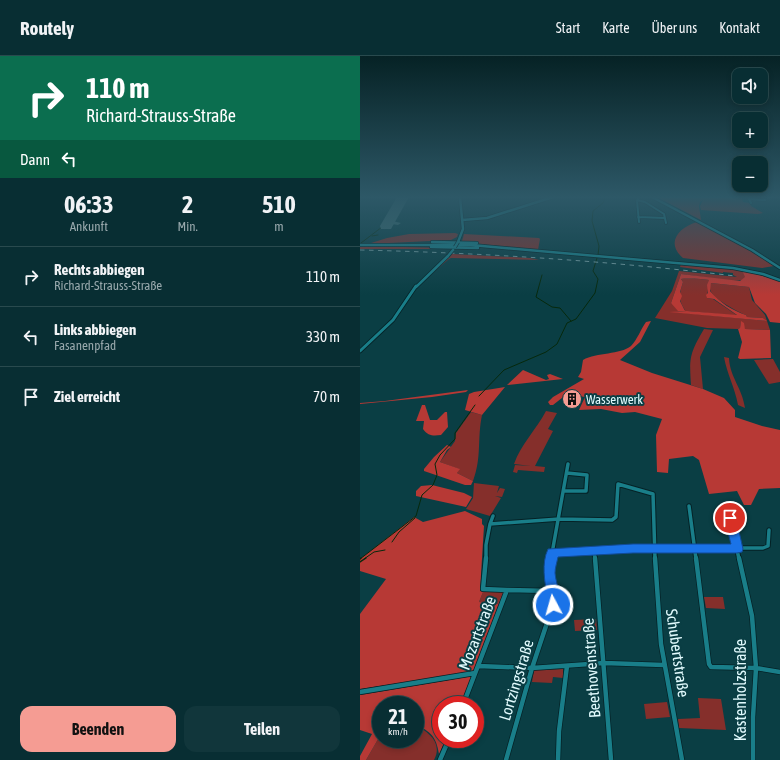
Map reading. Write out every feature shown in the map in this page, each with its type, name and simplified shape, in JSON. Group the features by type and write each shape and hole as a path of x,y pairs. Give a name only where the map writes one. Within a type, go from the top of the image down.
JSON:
{"main road":[{"path":"454,248 461,236 462,230"},
{"path":"451,243 461,236"},
{"path":"360,245 458,242 480,243 508,248"},
{"path":"451,243 733,268 763,274 780,280"},
{"path":"377,245 454,248 508,248"}],"street":[{"path":"714,230 745,246 780,268"},
{"path":"360,351 393,320 418,284 448,256 454,248"},
{"name":"Lortzingstraße","path":"506,760 532,668 553,605 549,573 568,464"},
{"path":"564,491 586,491 587,475 567,473"},
{"name":"Schubertstraße","path":"559,519 612,520 616,517 618,484 653,494 654,548 659,629 664,665 682,760"},
{"path":"689,506 709,664 711,667 756,668 780,672"},
{"path":"493,516 486,545 486,564 483,589 507,590"},
{"name":"Kastenholzstraße","path":"730,518 752,616 756,668 753,717 753,760"},
{"path":"490,524 559,519"},
{"path":"552,552 654,548 763,548 768,546 769,530"},
{"name":"Beethovenstraße","path":"594,551 611,760"},
{"name":"Mozartstraße","path":"466,696 507,590 552,591"},
{"path":"478,666 532,668 604,663 664,665"},
{"path":"558,760 559,731 567,666"},
{"path":"360,692 475,673"},
{"path":"440,760 445,748"}],"shaded area":[{"path":"683,230 711,230 774,266 762,268 683,258 675,247 676,236"},
{"path":"409,234 458,234 457,237 451,240 368,244 387,238"},
{"path":"464,234 540,239 538,250 461,242 483,244 462,241"},
{"path":"360,246 448,248 360,249"},
{"path":"452,254 530,258 539,260 451,258 430,275"},
{"path":"681,264 742,270 746,277 744,280 732,281 681,274 671,303 685,310 680,300 683,282 681,279 709,280 707,298 713,299 738,316 687,311 675,312 766,321 763,318 747,317 746,315 731,308 712,293 710,285 711,283 749,287 752,300 765,315 770,330 745,329 741,322 740,328 738,329 707,328 655,318 672,291 679,271 737,277 733,275 733,273 680,267"},
{"path":"742,270 780,281 780,323 770,322 766,314 755,303 749,287 711,283 710,291 726,306 746,315 747,317 763,318 767,321 669,312 687,311 737,315 714,299 707,298 707,285 709,280 681,279 683,282 680,292 682,296 680,301 685,311 678,311 671,303 681,274 740,281 745,277"},
{"path":"651,321 640,342 620,360 652,373 703,389 724,398 735,410 735,417 780,430 780,488 759,489 751,505 744,505 737,491 709,494 699,460 693,456 669,459 668,473 657,472 656,435 662,419 635,412 622,413 601,409 579,410 585,397 567,394 553,405 550,405 548,402 553,397 584,379 578,377 581,372 583,360 589,357 626,349 633,344 646,322"},
{"path":"741,321 744,323 745,329 770,330 771,358 738,358 742,342 738,329 740,328"},
{"path":"704,329 713,330 700,357 703,389 691,385 690,368 693,350"},
{"path":"724,357 729,358 745,408 738,405"},
{"path":"773,359 780,372 780,382 769,384 754,360"},
{"path":"523,370 546,380 549,379 547,375 550,374 563,379 507,385"},
{"path":"505,387 482,415 465,410 469,394"},
{"path":"468,390 466,392 432,397 360,404 360,403"},
{"path":"422,405 425,405 430,420 437,420 445,412 447,412 448,427 441,435 429,434 423,429 424,421 416,421"},
{"path":"546,411 557,413 548,429 553,431 535,466 545,467 544,472 518,470 517,473 513,472 515,465 531,466 514,464 525,443"},
{"path":"471,412 482,415 478,464 473,481 457,473 459,469 440,462 455,441 456,433"},
{"path":"447,445 451,447 447,450 440,462 460,469 457,473 473,481 471,485 465,485 424,471 434,457"},
{"path":"474,483 499,486 497,493 500,488 505,489 502,497 495,496 501,498 490,516 466,509 473,498"},
{"path":"432,485 464,493 472,497 466,507 416,496 416,491 421,486"},
{"path":"465,511 482,519 482,524 484,526 480,591 504,592 473,672 360,689 360,614 386,579 360,571 360,559 414,517 423,522","holes":["483,592 503,592 498,604 479,602"]},
{"path":"483,592 503,592 499,604 479,602"},
{"path":"704,597 723,597 725,609 706,608"},
{"path":"596,619 597,630 575,631 574,620"},
{"path":"563,669 563,678 553,677 552,683 532,682 534,670"},
{"path":"473,676 464,696 432,696 432,735 424,729 424,696 372,696 372,734 360,730 360,695"},
{"path":"698,698 721,699 726,730 679,728 678,719 700,718"},
{"path":"667,702 670,717 646,719 644,704"},
{"path":"424,730 432,738 432,748 437,748 434,760 366,760 373,748 424,748"},
{"path":"372,734 373,748 366,760 360,760 360,756"},
{"path":"437,748 442,748 439,754"}],"waterway":[{"path":"361,243 378,230"},
{"path":"594,230 599,246 598,255"},
{"path":"372,236 378,235"},
{"path":"479,396 504,370 546,352 557,344 567,323 576,319 595,293 598,279 593,271 597,258"},
{"path":"542,275 536,297 552,307 560,308 571,321"},
{"path":"361,558 360,559 416,516 422,495 433,485 437,475 435,464 440,455 455,439 455,433 475,405"},
{"path":"392,542 399,532 415,518"},
{"path":"364,559 374,552 385,550"},
{"path":"360,562 366,558"}],"railway":[{"path":"360,250 548,258 735,276"}],"place":[{"name":"Wasserwerk","path":"572,399"}],"route":[{"path":"553,605 554,599 549,573 552,552 633,548 737,549 730,518"}]}
